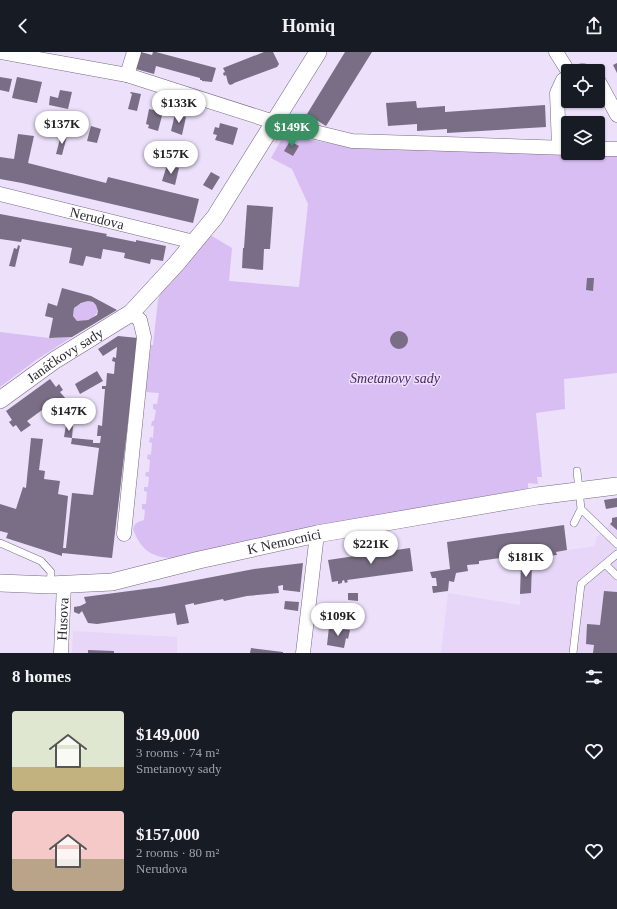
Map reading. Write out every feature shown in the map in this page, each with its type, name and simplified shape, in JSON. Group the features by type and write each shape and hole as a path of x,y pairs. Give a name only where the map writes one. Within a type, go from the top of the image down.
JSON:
{"street":[{"path":"0,52 127,75 274,122 352,141 561,148"},
{"path":"127,75 134,52"},
{"path":"124,534 144,337 140,320 131,313 215,217 318,52"},
{"path":"556,52 564,64"},
{"path":"561,86 557,93 561,130"},
{"path":"605,93 617,115"},
{"path":"605,149 617,150"},
{"name":"Nerudova","path":"0,194 194,242"},
{"name":"Janáčkovy sady","path":"0,400 55,360 131,313"},
{"name":"K Nemocnici","path":"0,583 57,585 112,582 192,562 317,534 537,496 617,486"},
{"path":"303,653 317,534"},
{"name":"Husova","path":"57,585 61,653"}],"lane":[{"path":"574,523 581,509 577,472"},
{"path":"581,509 617,544"},
{"path":"0,543 40,562 50,572 57,585"},
{"path":"573,653 581,584 617,554"},
{"path":"605,564 617,576"}],"shaded area":[{"path":"617,517 617,653 441,653 448,593 520,605 521,564 547,559 547,556 556,555 556,552 595,546 596,538 612,522 612,518"},
{"path":"73,631 177,637 177,653 72,653"}],"green space":[{"name":"Smetanovy sady","path":"284,135 356,148 561,153 561,160 605,160 605,154 617,154 617,373 564,379 565,409 536,413 542,477 537,477 538,484 528,483 528,489 353,520 180,558 157,556 145,549 133,529 137,523 144,520 145,510 142,509 142,504 146,504 147,492 144,491 144,487 148,487 149,477 145,476 146,472 149,472 150,460 147,459 148,454 151,455 152,443 149,442 150,437 153,438 154,426 151,426 152,421 154,421 156,410 153,409 153,404 157,404 159,393 145,392 160,294 210,235 232,248 229,281 299,287 308,204 292,169 271,158"},
{"path":"88,301 97,306 98,310 96,314 89,320 77,321 73,316 74,308 77,305"},
{"path":"0,332 49,338 72,337 36,360 0,387"}],"building":[{"path":"141,52 152,55 153,52 156,52 216,68 212,82 202,81 200,78 156,66 154,74 136,69"},
{"path":"264,52 273,52 279,64 277,67 230,85 228,83 226,75 224,76 223,73 225,72 223,68"},
{"path":"345,52 372,52 326,126 307,114"},
{"path":"617,63 617,73 613,65"},
{"path":"0,77 12,79 9,92 0,90"},
{"path":"17,77 42,82 37,103 12,98"},
{"path":"60,90 72,92 68,109 49,105 50,96 58,98"},
{"path":"130,93 141,94 137,111 128,109 132,94"},
{"path":"416,101 417,108 445,106 445,112 545,105 546,127 447,133 447,129 417,131 417,124 388,126 386,103"},
{"path":"149,109 163,112 158,131 148,128 149,125 146,124"},
{"path":"175,114 186,117 182,135 171,131"},
{"path":"220,123 238,128 233,145 215,140 217,135 213,134 215,127 219,128"},
{"path":"91,126 101,129 97,143 87,141"},
{"path":"18,134 34,136 28,163 106,183 108,177 199,199 193,223 0,179 0,157 14,159"},
{"path":"61,135 67,136 62,155 56,154"},
{"path":"290,141 299,146 293,156 284,151"},
{"path":"167,165 179,168 175,185 162,181"},
{"path":"211,172 220,177 212,190 203,185"},
{"path":"247,205 273,207 270,249 264,249 263,270 242,268"},
{"path":"0,214 107,234 106,236 136,242 136,240 166,246 163,261 151,259 150,264 124,258 125,253 103,249 101,259 86,256 83,266 69,263 72,248 22,239 21,242 0,239"},
{"path":"18,245 20,246 15,267 9,266 14,248 17,249"},
{"path":"587,278 594,278 593,291 586,290"},
{"path":"62,288 91,296 117,310 72,337 49,338 53,318 45,316 48,303 57,306","holes":["88,301 93,302 98,311 97,315 88,320 77,321 73,316 74,308 81,303"]},
{"path":"399,331 405,334 408,340 405,346 399,349 393,346 390,340 393,334"},
{"path":"118,336 138,338 112,558 62,553 62,556 6,538 8,533 0,531 0,504 16,509 23,487 26,488 31,438 43,439 39,470 45,471 44,479 60,481 58,494 68,496 63,548 66,548 72,493 93,495 99,448 71,444 72,438 93,440 93,443 100,443 101,436 97,436 98,425 102,426 105,389 102,389 102,386 106,386 107,373 114,374 115,362 112,361 113,357 116,358 117,347 103,356 98,349"},
{"path":"97,371 103,381 80,394 75,384"},
{"path":"50,379 56,387 59,384 63,390 60,392 66,399 56,406 53,402 27,421 31,425 21,432 16,425 13,427 9,422 12,420 6,411"},
{"path":"66,425 73,426 72,438 64,437"},
{"path":"617,498 617,507 606,509 604,500"},
{"path":"617,517 617,530 610,524 612,522 612,518"},
{"path":"564,525 567,550 556,552 557,555 547,556 548,559 522,563 513,564 511,553 500,555 500,558 479,561 479,564 467,565 468,571 456,573 454,582 449,581 448,591 433,593 432,586 437,586 436,578 432,578 430,572 450,569 447,542"},
{"path":"410,548 413,571 347,580 348,582 345,583 344,580 342,583 338,584 338,581 332,582 328,560"},
{"path":"532,562 531,593 520,594 521,564"},
{"path":"303,563 300,592 283,590 283,585 278,586 279,593 185,605 189,623 177,625 175,613 97,624 88,623 82,611 79,614 74,612 74,607 86,603 84,597 160,587 254,569"},
{"path":"604,591 617,592 617,653 593,653 594,645 586,644 587,624 600,625"},
{"path":"348,593 358,593 358,601 348,600"},
{"path":"285,601 299,602 298,611 284,609"},
{"path":"329,627 350,630 348,639 346,638 344,648 327,645"},
{"path":"251,648 283,652 283,653 250,653"},
{"path":"88,650 114,651 114,653 88,653"}]}
